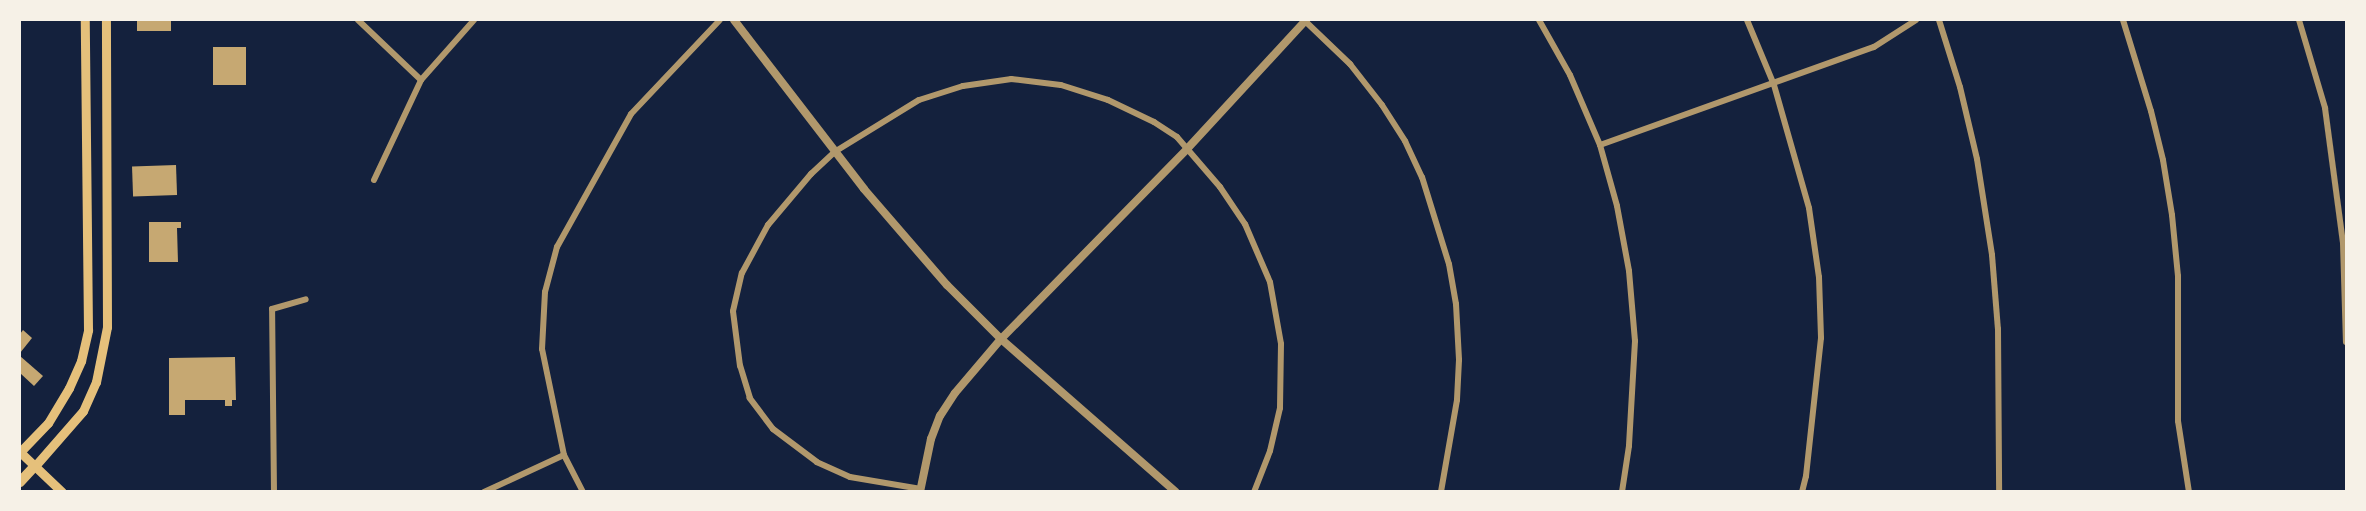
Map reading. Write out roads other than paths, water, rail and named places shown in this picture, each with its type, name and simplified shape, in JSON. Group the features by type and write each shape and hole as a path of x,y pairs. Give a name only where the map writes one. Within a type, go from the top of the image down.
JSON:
{"highway":[{"path":"20,482 35,466"}],"main road":[{"path":"62,492 20,452 48,423 81,360 88,330 85,20"},
{"path":"35,466 83,411 96,382 109,311 106,20"},
{"path":"87,216 107,212"}],"street":[{"path":"358,20 421,80"},
{"path":"374,180 421,80 474,20"},
{"path":"583,492 564,455 543,349 545,292 557,247 632,114 720,20"},
{"path":"734,20 864,189 947,285 1001,339 1176,492"},
{"path":"1254,492 1270,451 1280,408 1281,344 1270,282 1245,224 1220,187 1187,149 1177,137 1154,122 1108,100 1061,85 1011,79 963,86 919,100 836,151 811,174 768,225 751,252 742,273 733,311 740,366 750,398 773,429 817,462 850,477 921,490 931,439 940,416 955,393 1001,339 1187,149 1305,20 1350,63 1406,141 1422,177 1449,264 1456,304 1459,360 1455,410 1441,492"},
{"path":"1539,20 1570,75 1600,145 1617,206 1629,271 1635,341 1629,446 1622,492"},
{"path":"1747,20 1774,85 1809,208 1819,277 1821,338 1806,476 1802,492"},
{"path":"1600,145 1774,85 1874,47 1916,20"},
{"path":"1939,20 1960,87 1977,159 1992,255 1998,329 1999,492"},
{"path":"2122,20 2151,111 2172,215 2178,287 2178,422 2189,492"},
{"path":"2299,20 2325,108 2343,243 2346,342"},
{"path":"274,492 272,309 306,299"},
{"path":"484,492 564,455"}]}
